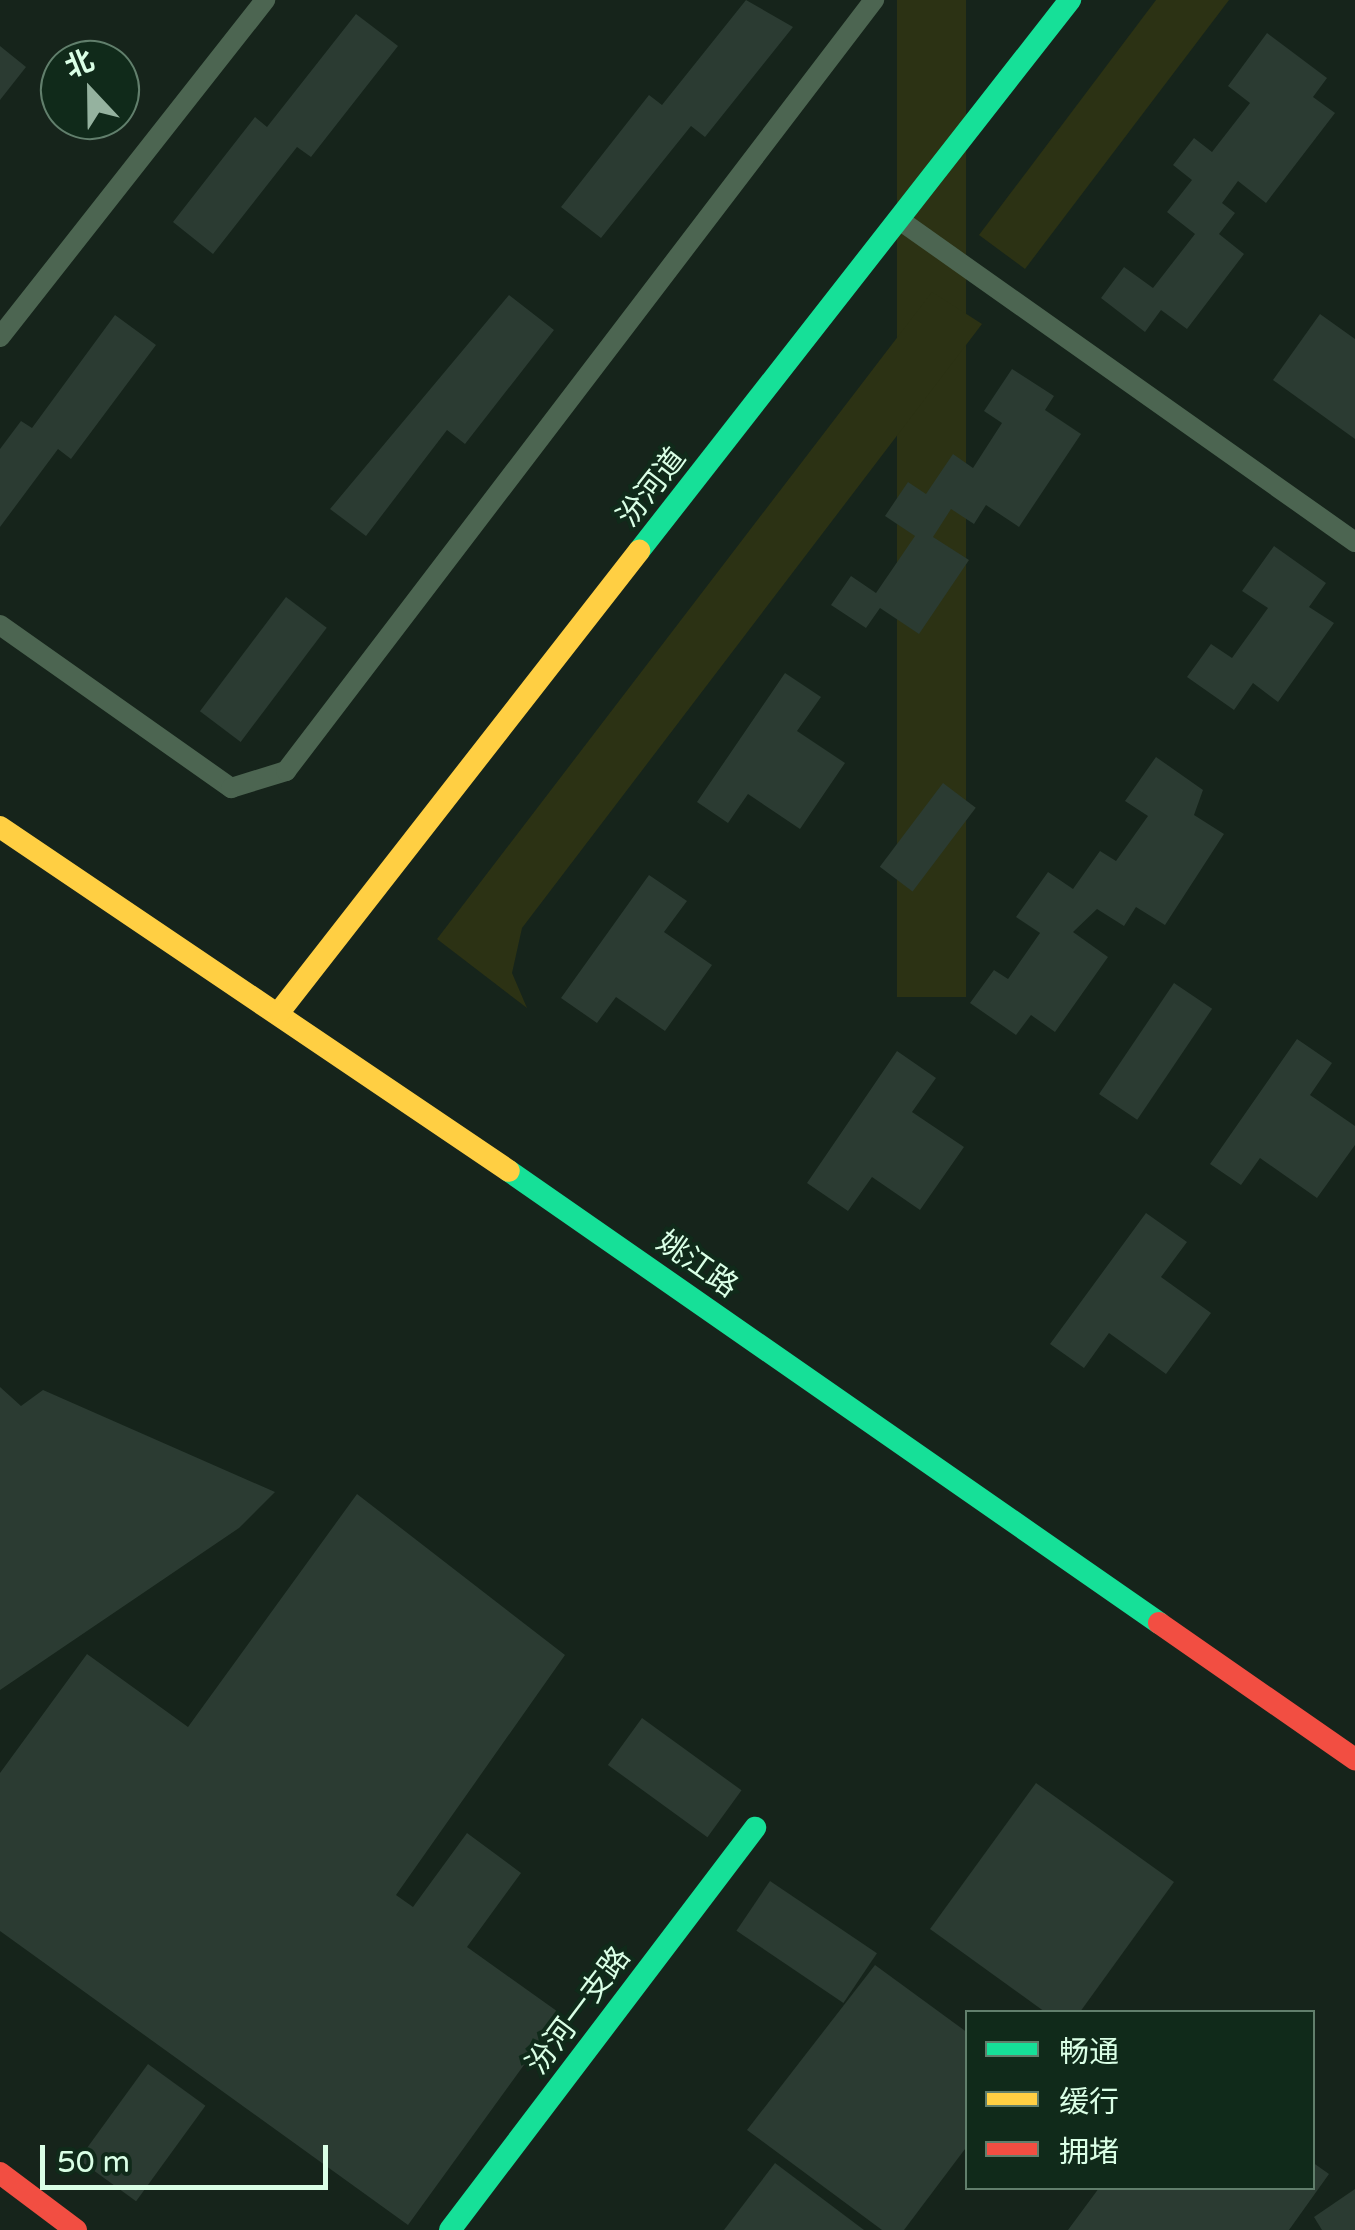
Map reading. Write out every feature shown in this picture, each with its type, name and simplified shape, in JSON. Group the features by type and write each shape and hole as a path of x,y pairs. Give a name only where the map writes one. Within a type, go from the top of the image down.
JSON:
{"street":[{"name":"汾河道","path":"280,1011 1070,0"},
{"name":"姚江路","path":"0,828 280,1011 1355,1759"},
{"name":"汾河一支路","path":"450,2230 755,1828"},
{"path":"0,2172 76,2230"}],"lane":[{"path":"0,336 265,0"},
{"path":"0,625 232,788 286,771 874,0"},
{"path":"900,220 1355,542"}],"green space":[{"path":"897,0 966,0 966,997 897,997"},
{"path":"1156,0 1229,0 1025,269 979,235"},
{"path":"932,292 982,324 522,928 512,973 527,1008 437,939"}],"building":[{"path":"746,0 793,27 705,137 691,126 601,238 561,207 649,95 662,105"},
{"path":"356,14 398,46 311,157 297,147 213,254 173,222 255,117 267,127"},
{"path":"1267,33 1327,78 1313,97 1335,113 1266,203 1238,181 1222,203 1235,213 1219,234 1244,254 1187,329 1161,310 1145,332 1101,298 1124,267 1153,288 1195,234 1167,212 1192,180 1173,165 1194,138 1212,152 1250,103 1228,86"},
{"path":"0,46 26,67 0,100"},
{"path":"509,295 554,330 465,444 447,430 366,536 330,509"},
{"path":"1320,314 1355,339 1355,439 1273,380"},
{"path":"115,315 156,345 71,459 58,449 0,527 0,449 21,421 32,428"},
{"path":"1012,369 1054,396 1045,410 1081,434 1019,527 986,505 974,524 951,509 933,537 969,560 919,634 880,608 866,628 831,605 851,576 876,593 915,536 885,516 908,482 926,494 953,454 973,468 1002,423 984,411"},
{"path":"1274,546 1326,583 1309,607 1334,623 1278,702 1253,683 1234,710 1187,677 1211,644 1232,658 1268,608 1242,591"},
{"path":"286,597 327,628 241,742 200,711"},
{"path":"785,673 821,697 797,731 845,763 800,829 748,794 728,823 697,802"},
{"path":"1156,757 1203,790 1194,815 1224,834 1165,925 1136,907 1124,926 1097,909 1073,932 1108,957 1055,1032 1031,1015 1016,1035 970,1003 994,970 1008,979 1040,933 1016,917 1048,872 1073,889 1100,851 1116,861 1148,816 1125,801"},
{"path":"943,783 976,808 913,892 880,867"},
{"path":"649,875 687,901 664,932 712,965 665,1031 616,997 597,1023 561,998"},
{"path":"1174,983 1212,1009 1137,1120 1099,1094"},
{"path":"1297,1039 1332,1063 1310,1095 1355,1126 1355,1145 1317,1198 1260,1158 1241,1185 1210,1164"},
{"path":"897,1051 936,1078 912,1112 964,1147 920,1210 872,1177 848,1211 807,1183"},
{"path":"1146,1213 1187,1242 1161,1277 1211,1313 1166,1374 1109,1333 1084,1368 1050,1344"},
{"path":"0,1387 21,1406 43,1390 275,1492 239,1528 0,1690"},
{"path":"357,1494 565,1655 396,1895 413,1907 467,1833 521,1873 467,1947 561,2014 408,2225 0,1931 0,1773 87,1654 188,1727"},
{"path":"642,1718 742,1790 707,1837 608,1765"},
{"path":"1036,1783 1174,1882 1081,2010 1042,2010 930,1929"},
{"path":"770,1881 877,1953 843,2003 736,1931"},
{"path":"875,1965 965,2031 965,2149 904,2230 882,2230 747,2130"},
{"path":"148,2064 205,2106 136,2201 79,2159"},
{"path":"775,2163 864,2230 724,2230"},
{"path":"1315,2164 1329,2174 1289,2230 1068,2230 1098,2190 1315,2190"},
{"path":"1355,2189 1355,2230 1322,2230 1314,2217"}],"traffic: fast":[{"path":"639,551 1070,0"},
{"path":"509,1171 1159,1623"},
{"path":"450,2230 755,1828"}],"traffic: slow":[{"path":"280,1011 639,551"},
{"path":"0,827 509,1171"}],"traffic: jam":[{"path":"1159,1623 1355,1759"},
{"path":"0,2173 76,2230"}]}
